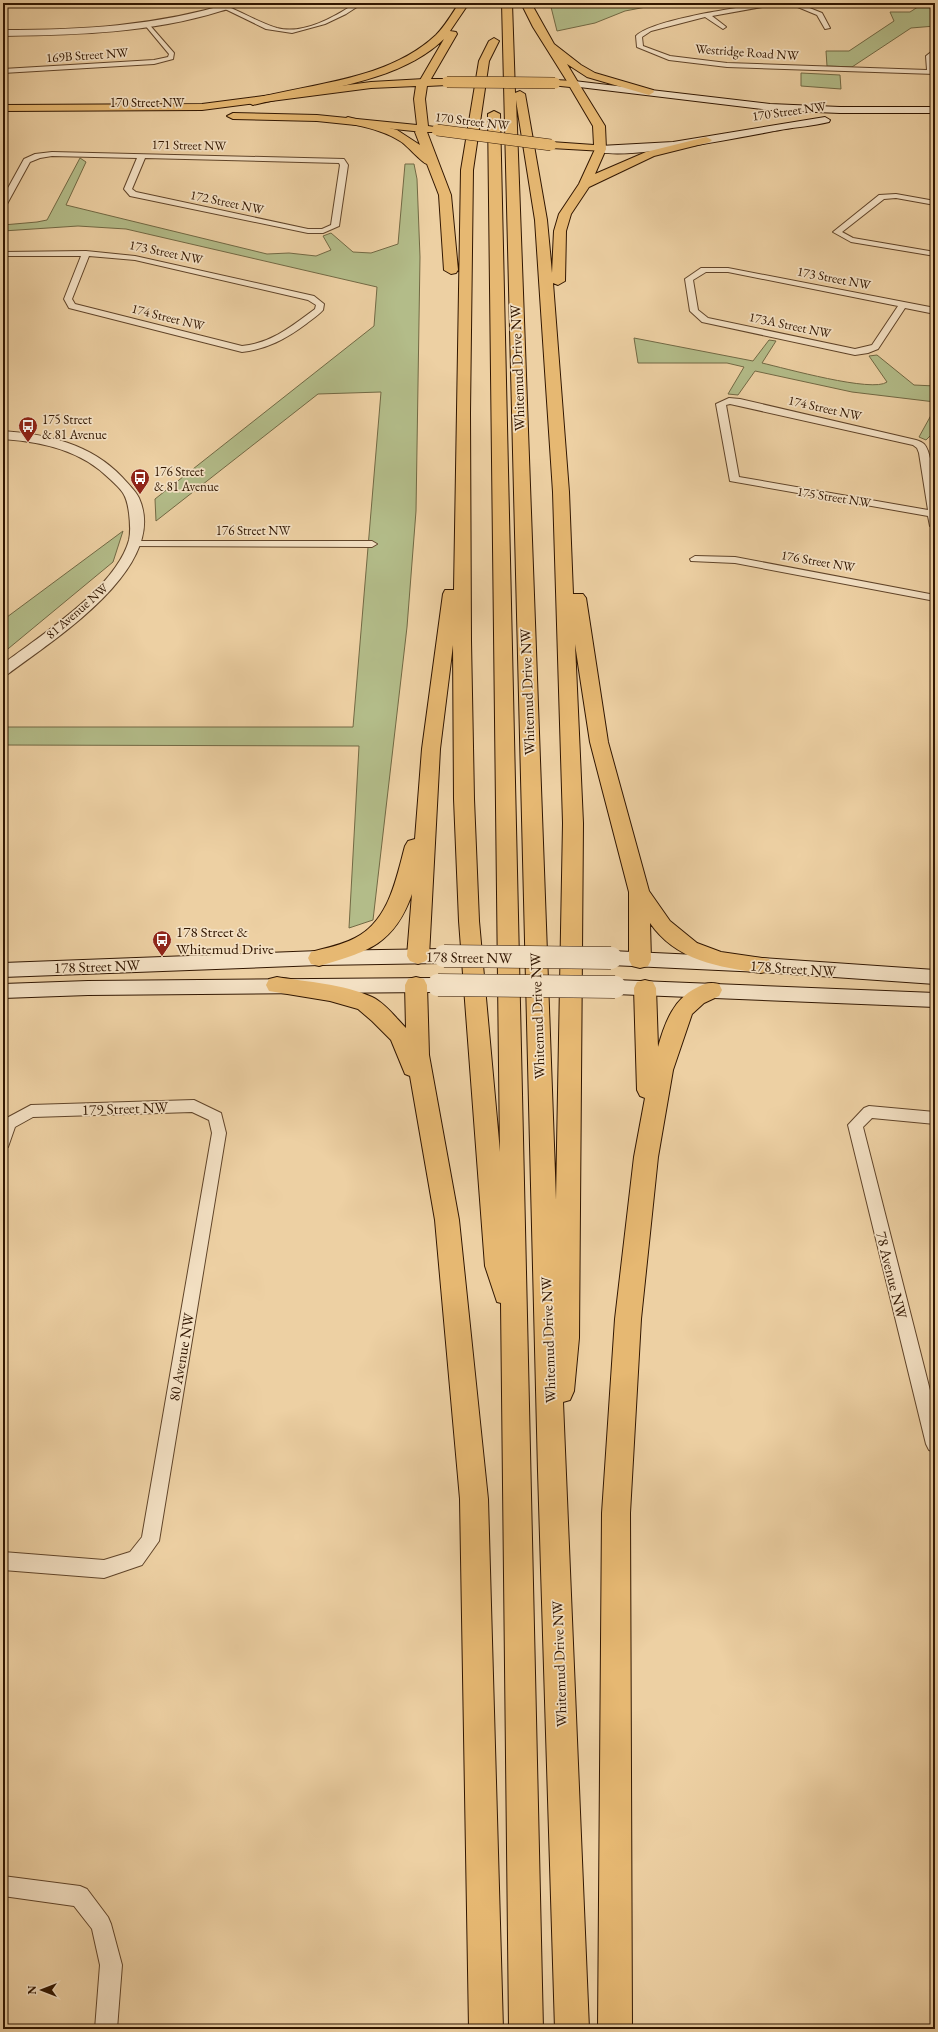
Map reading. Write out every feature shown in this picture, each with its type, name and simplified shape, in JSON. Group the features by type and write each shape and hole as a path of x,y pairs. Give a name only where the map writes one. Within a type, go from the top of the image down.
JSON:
{"main road":[{"path":"464,3 458,21 424,82 420,94 419,105 422,128 421,132 445,195 454,300 464,331"},
{"path":"253,102 273,96 336,83 394,65 421,51 439,37 452,23 464,3"},
{"name":"Whitemud Drive NW","path":"507,3 499,42 494,144 526,2029"},
{"path":"526,3 550,46 599,126 600,149 585,184 566,214 560,231 558,277 551,347"},
{"path":"513,1316 497,1266 469,921 463,768 462,634 464,331 467,170 484,61 499,42 516,72 541,220 561,492 573,823 566,1338 552,1471"},
{"name":"Whitemud Drive NW","path":"499,42 572,2029"},
{"path":"550,46 577,68 591,75 649,92"},
{"name":"170 Street NW","path":"3,108 166,108 253,102 354,86 447,82 574,84 747,105 787,108 935,110"},
{"name":"170 Street NW","path":"3,116 255,116 348,120 551,145 600,149 659,148 805,122 869,117 935,116"},
{"path":"348,120 385,129 403,136 420,150 435,170"},
{"path":"551,145 580,139 588,135 599,126"},
{"path":"585,184 650,154 706,140"},
{"path":"464,470 452,587 431,748 416,985 418,1055 447,1220 474,1499 486,2029"},
{"path":"561,492 599,742 639,892 640,960 645,988 649,1074 646,1157"},
{"path":"319,958 344,950 371,938 388,920 400,898 427,800"},
{"path":"639,892 663,926 690,948 718,960 761,965"},
{"name":"178 Street NW","path":"3,970 319,958 444,956 611,958 761,965 935,976"},
{"path":"277,985 330,993 365,1003 380,1015 400,1036 425,1100"},
{"name":"178 Street NW","path":"3,991 277,985 438,985 615,987 935,1000"},
{"path":"615,2029 616,1513 628,1319 646,1157 662,1070 672,1037 684,1010 689,1002 711,990"}],"street":[{"path":"3,33 74,30 147,24 184,18 226,8 239,3"},
{"path":"226,8 276,29 289,32 308,28 334,18 360,3"},
{"name":"Westridge Road NW","path":"781,3 706,15 649,30 639,36 640,47 669,58 727,65 933,72"},
{"path":"791,3 820,14 827,28"},
{"name":"Westridge Road NW","path":"706,15 723,28"},
{"name":"169B Street NW","path":"3,72 148,63 165,61 171,58 172,54 147,24"},
{"path":"933,72 929,56 935,51"},
{"name":"171 Street NW","path":"4,201 27,161 38,156 52,154 341,161 344,165 335,226 323,231"},
{"name":"172 Street NW","path":"142,156 128,189 133,194 308,231 323,231"},
{"path":"935,202 896,196 882,197 837,232 850,240 935,254"},
{"name":"173 Street NW","path":"3,254 86,253 136,258 311,298 320,304 319,310 272,344 258,349"},
{"name":"174 Street NW","path":"86,253 68,299 72,306 242,349 258,349"},
{"name":"173 Street NW","path":"705,320 694,311 689,279 704,270 728,270 935,311"},
{"name":"173A Street NW","path":"705,320 848,351 861,352 870,350 878,344 903,305"},
{"name":"174 Street NW","path":"734,479 720,407 723,402 740,402 911,441 921,446 924,453 933,514"},
{"name":"81 Avenue NW","path":"3,434 73,447 109,470 132,496 137,521 134,544 108,585 76,614 3,671"},
{"name":"175 Street NW","path":"734,479 933,514"},
{"path":"933,514 935,526"},
{"name":"176 Street NW","path":"134,544 372,544"},
{"name":"176 Street NW","path":"695,559 735,560 935,598"},
{"name":"179 Street NW","path":"3,1144 9,1124 31,1111 194,1106 216,1118"},
{"name":"78 Avenue NW","path":"935,1118 869,1112 854,1125 935,1444"},
{"name":"80 Avenue NW","path":"3,1561 104,1569 136,1559 150,1541 219,1133 216,1118"},
{"path":"3,1886 80,1896 101,1924 111,1965 106,2029"}],"green space":[{"path":"550,3 667,3 625,11 595,23 557,31"},
{"path":"924,3 935,3 935,26 911,28 852,67 827,66 826,51 849,51 894,21 890,12 910,12"},
{"path":"801,73 840,75 841,89 801,86"},
{"path":"80,158 86,162 66,205 267,254 289,253 316,256 331,250 323,236 331,233 353,252 371,253 398,244 405,164 414,164 417,179 420,257 416,511 407,627 373,920 349,928 359,746 3,745 3,727 353,727 381,392 318,394 156,521 155,499 374,326 377,287 126,229 78,226 3,231 3,225 47,220"},
{"path":"634,338 753,361 769,340 776,341 762,363 847,382 879,385 887,382 869,356 877,355 914,385 935,386 935,402 852,392 755,371 738,395 728,394 744,367 727,363 638,363"},
{"path":"935,408 935,431 926,440 919,437"},
{"path":"123,531 113,562 3,653 3,620"}],"waterway":[{"path":"604,6 617,3"}],"place":[{"name":"175 Street & 81 Avenue","path":"28,443"},
{"name":"176 Street & 81 Avenue","path":"140,495"},
{"name":"178 Street & Whitemud Drive","path":"162,957"}]}
